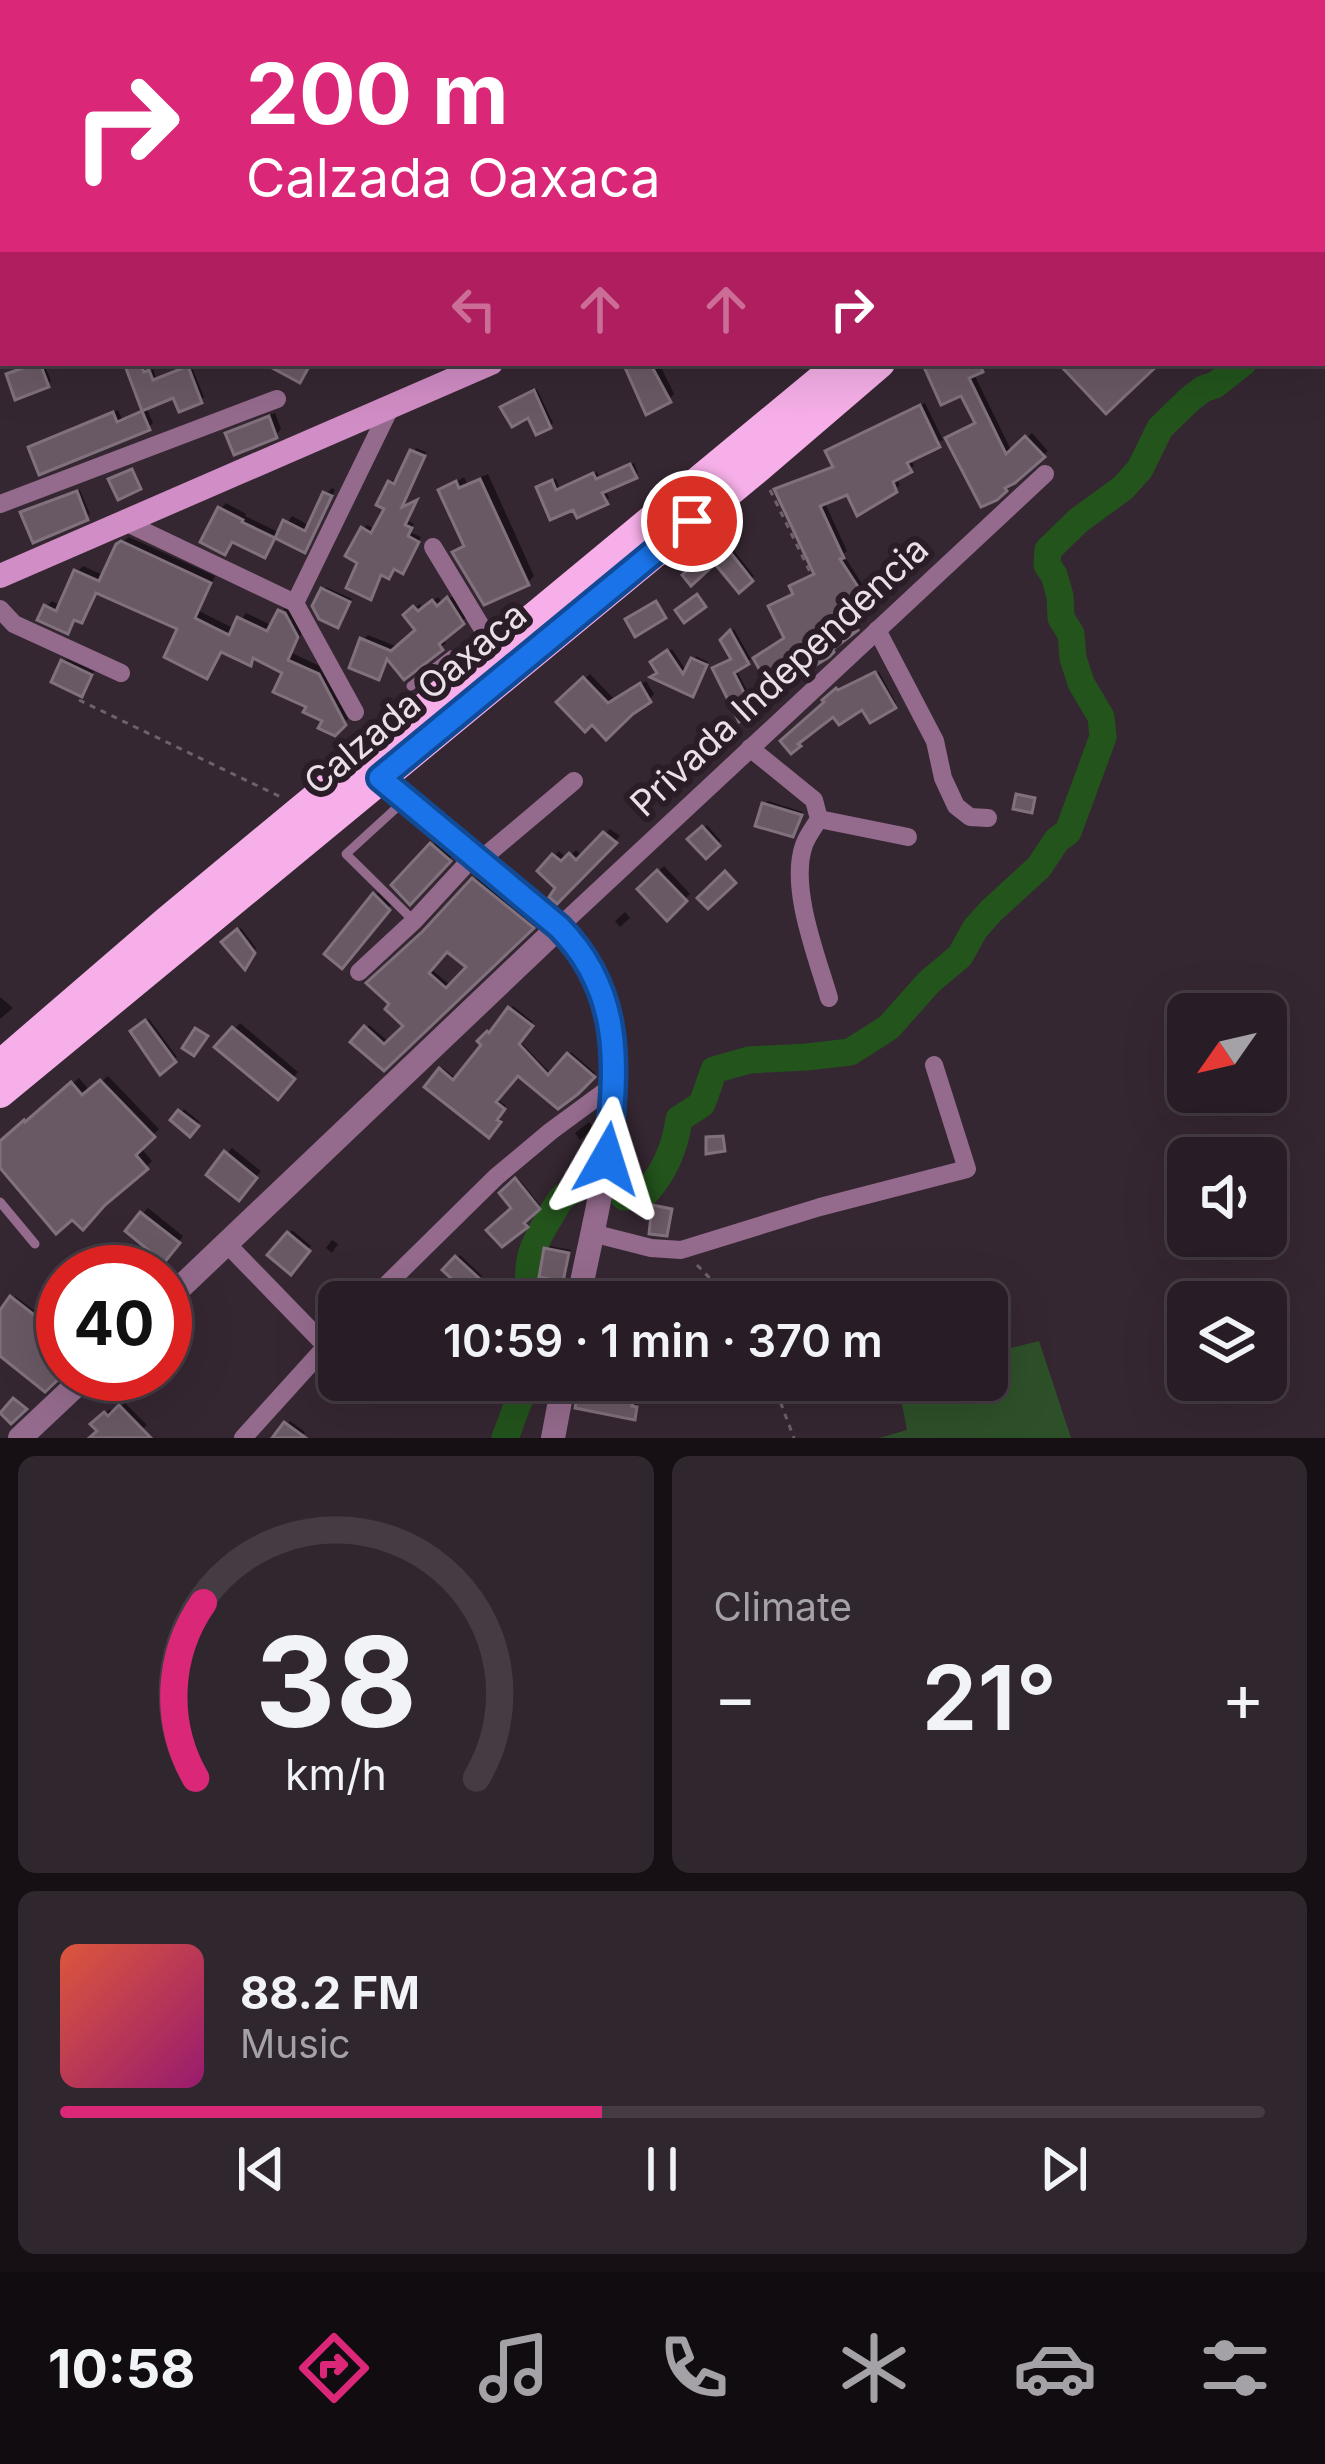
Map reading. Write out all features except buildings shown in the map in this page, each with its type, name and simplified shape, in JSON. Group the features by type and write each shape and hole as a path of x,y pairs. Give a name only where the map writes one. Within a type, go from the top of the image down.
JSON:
{"main road":[{"path":"0,576 477,366"},
{"name":"Calzada Oaxaca","path":"0,1093 838,366"},
{"name":"Calzada Oaxaca","path":"0,1065 303,808 372,768 448,679 514,646 759,467 877,366"}],"street":[{"path":"0,504 277,399"},
{"path":"295,602 391,406"},
{"name":"Privada Independencia","path":"559,927 1045,475"},
{"path":"125,522 295,602 355,712"},
{"path":"433,548 514,646"},
{"path":"0,609 14,624 121,673"},
{"path":"877,630 935,741 956,806 970,817 988,818"},
{"path":"750,748 814,800 819,819 804,844 801,882 829,998"},
{"path":"372,768 404,801 559,927 581,949 598,980 608,1015 615,1084 607,1159 582,1281"},
{"path":"359,972 476,860 574,781"},
{"path":"819,819 908,837"},
{"path":"192,1277 559,927"},
{"path":"592,1233 651,1248 681,1250 967,1169 934,1065"},
{"path":"391,1281 496,1178 615,1084"},
{"path":"227,1244 318,1325"},
{"path":"243,1438 318,1354"},
{"path":"20,1438 59,1401"},
{"path":"553,1438 559,1401"}],"lane":[{"path":"411,686 448,679"},
{"path":"404,801 346,854 414,921"},
{"path":"0,1202 35,1244"}],"path":[{"path":"769,489 812,576"},
{"path":"79,700 303,808"},
{"path":"681,1250 712,1281"},
{"path":"780,1401 794,1438"}],"green space":[{"path":"1039,1341 1071,1438 879,1438 907,1430 901,1401 1008,1401 1008,1349"}],"waterway":[{"path":"624,1197 643,1196 657,1179 679,1119 702,1104 714,1070 749,1060 850,1052 889,1027 960,956 975,929 1068,832 1103,737 1101,717 1081,683 1071,634 1061,618 1060,596 1047,565 1048,550 1123,488 1140,469 1160,428 1190,399 1239,366"},
{"path":"529,1281 533,1248 558,1204 576,1189"},
{"path":"505,1438 519,1401"}],"route":[{"path":"607,1159 615,1084 608,1015 598,980 581,949 380,778 692,521"}]}
